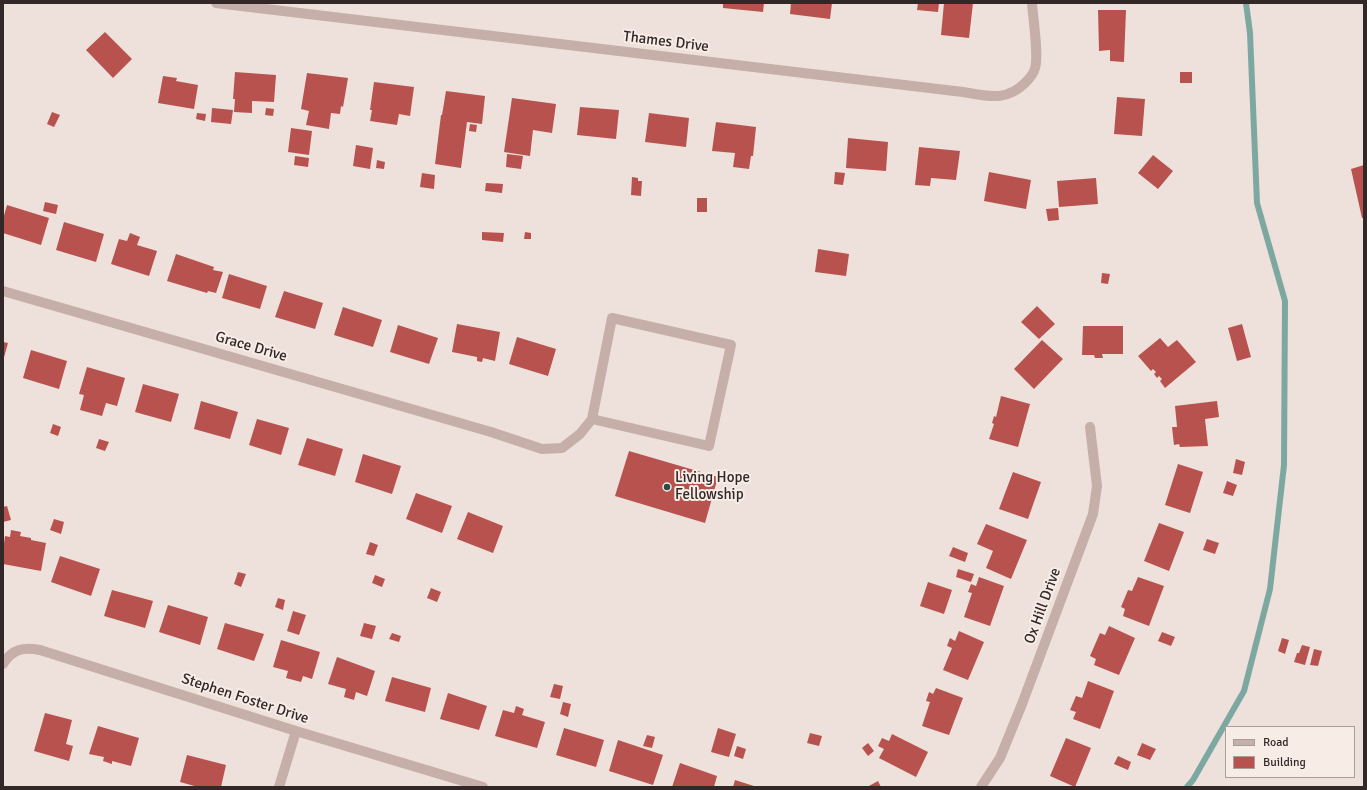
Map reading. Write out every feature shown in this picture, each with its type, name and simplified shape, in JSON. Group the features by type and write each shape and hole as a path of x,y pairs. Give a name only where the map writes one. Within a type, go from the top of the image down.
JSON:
{"street":[{"name":"Thames Drive","path":"216,3 963,92 988,97 1006,96 1018,89 1028,80 1035,68 1036,52 1032,3"},
{"name":"Grace Drive","path":"3,291 491,432 542,449 562,448 580,434 592,419"},
{"path":"612,318 731,345 709,446 592,419 612,318"},
{"name":"Ox Hill Drive","path":"981,787 1000,758 1022,704 1093,514 1097,486 1090,427"},
{"name":"Stephen Foster Drive","path":"3,664 7,658 16,651 27,648 40,650 296,731 483,787"},
{"path":"279,787 296,731"}],"building":[{"path":"723,3 764,3 763,12 723,8"},
{"path":"791,3 832,3 830,19 790,14"},
{"path":"918,3 939,3 938,12 917,10"},
{"path":"944,3 973,3 969,38 941,35"},
{"path":"1098,10 1126,10 1124,62 1110,61 1110,50 1099,51"},
{"path":"105,32 132,59 113,78 86,50"},
{"path":"235,72 276,75 274,102 252,101 252,113 234,112 235,99 233,99"},
{"path":"1180,72 1192,72 1192,83 1180,83"},
{"path":"307,73 348,78 343,107 341,106 340,114 331,113 329,129 306,125 309,111 301,109"},
{"path":"163,76 177,78 176,81 198,85 194,109 158,103"},
{"path":"374,82 414,87 410,116 399,114 397,125 370,121"},
{"path":"446,91 485,96 482,124 467,122 461,168 435,164 441,115"},
{"path":"1117,97 1145,99 1142,136 1114,134"},
{"path":"512,98 556,104 552,133 533,130 530,156 504,152"},
{"path":"580,107 619,110 616,139 577,135"},
{"path":"212,108 233,110 231,124 211,122"},
{"path":"266,108 274,109 273,116 265,115"},
{"path":"52,112 60,115 54,127 47,124"},
{"path":"197,113 206,114 205,121 196,119"},
{"path":"649,113 689,118 686,147 645,142"},
{"path":"716,122 756,127 753,156 751,156 749,169 733,167 735,153 712,151"},
{"path":"470,124 477,125 476,132 469,131"},
{"path":"291,128 312,131 309,155 288,152"},
{"path":"848,138 888,142 886,171 846,168"},
{"path":"356,145 373,148 370,169 353,166"},
{"path":"919,147 960,151 956,180 931,178 930,186 915,185"},
{"path":"507,154 523,156 521,169 506,167"},
{"path":"1153,155 1173,171 1158,189 1138,173"},
{"path":"295,156 309,158 308,167 294,165"},
{"path":"377,160 385,162 384,169 376,168"},
{"path":"1364,165 1364,218 1362,218 1351,169"},
{"path":"835,172 845,173 843,185 834,184"},
{"path":"989,172 1031,180 1026,209 984,201"},
{"path":"422,173 435,175 434,189 420,187"},
{"path":"632,177 638,178 638,181 642,181 641,196 631,195"},
{"path":"1096,178 1098,204 1059,207 1057,181"},
{"path":"486,183 503,184 502,193 485,191"},
{"path":"697,198 707,198 707,212 697,212"},
{"path":"45,202 58,205 56,214 43,211"},
{"path":"7,205 49,218 41,245 3,233 3,219"},
{"path":"1058,208 1059,220 1048,221 1046,209"},
{"path":"64,222 104,234 96,262 56,250"},
{"path":"482,232 504,233 503,242 482,240"},
{"path":"525,232 531,233 531,239 524,239"},
{"path":"130,233 140,237 137,245 157,251 149,276 111,264 119,239 127,241"},
{"path":"818,249 849,254 846,276 815,272"},
{"path":"176,254 214,267 213,270 223,272 216,293 208,291 207,293 167,281"},
{"path":"1102,273 1110,274 1108,284 1101,283"},
{"path":"229,274 267,286 260,309 222,298"},
{"path":"284,291 323,303 315,329 275,317"},
{"path":"1037,306 1055,324 1039,339 1021,322"},
{"path":"343,307 382,320 373,347 334,335"},
{"path":"457,324 500,332 495,361 483,358 482,362 477,361 477,357 452,352"},
{"path":"1242,324 1251,357 1237,361 1228,328"},
{"path":"398,325 438,338 429,364 390,352"},
{"path":"1083,326 1123,326 1123,354 1102,354 1103,358 1095,358 1094,355 1082,355"},
{"path":"517,337 556,349 548,376 509,364"},
{"path":"1160,338 1168,347 1177,340 1196,362 1165,388 1160,381 1162,379 1159,376 1157,378 1154,374 1156,372 1153,369 1151,371 1138,356"},
{"path":"1042,340 1063,359 1034,389 1014,369"},
{"path":"3,342 8,343 3,361"},
{"path":"31,350 67,361 59,389 23,378"},
{"path":"87,367 125,378 117,406 106,403 102,416 80,410 84,395 79,394"},
{"path":"143,384 179,394 171,422 135,412"},
{"path":"1001,396 1030,404 1018,447 989,439 994,424 992,423 994,416 996,417"},
{"path":"201,401 238,412 230,439 194,429"},
{"path":"1217,401 1219,417 1205,419 1208,446 1180,447 1179,444 1174,445 1172,427 1177,427 1175,406"},
{"path":"257,419 289,428 281,455 249,445"},
{"path":"53,424 61,427 58,436 50,433"},
{"path":"307,438 343,449 335,476 298,465"},
{"path":"99,439 109,442 105,451 96,448"},
{"name":"Living Hope Fellowship","path":"629,451 718,477 705,523 615,496"},
{"path":"363,454 401,466 392,494 355,482"},
{"path":"1236,459 1245,462 1242,475 1233,473"},
{"path":"1178,464 1203,472 1190,513 1165,505"},
{"path":"1013,472 1041,482 1028,519 999,509"},
{"path":"1227,481 1237,485 1233,496 1223,493"},
{"path":"416,493 452,506 442,533 406,519"},
{"path":"7,506 11,520 3,522 3,507"},
{"path":"468,512 503,526 493,553 457,539"},
{"path":"54,519 64,522 61,534 50,530"},
{"path":"1159,523 1184,532 1169,571 1144,561"},
{"path":"986,524 1027,540 1011,579 986,568 993,551 977,544"},
{"path":"11,530 21,532 20,536 46,543 41,571 3,564 5,536 10,537"},
{"path":"1207,539 1219,543 1215,554 1203,550"},
{"path":"370,542 378,545 374,556 366,554"},
{"path":"953,547 968,553 965,562 949,556"},
{"path":"60,556 100,569 91,596 51,582"},
{"path":"958,569 974,574 971,582 956,577"},
{"path":"238,572 246,574 241,587 234,584"},
{"path":"375,575 385,579 382,587 372,583"},
{"path":"979,577 1004,586 990,626 964,617 972,593 968,592 971,584 976,586"},
{"path":"1138,577 1164,586 1149,626 1123,616 1125,609 1121,607 1128,590 1132,591"},
{"path":"928,582 952,590 944,614 920,606"},
{"path":"431,588 441,592 437,602 427,598"},
{"path":"112,590 153,601 145,628 104,616"},
{"path":"278,598 285,600 283,610 275,607"},
{"path":"168,605 208,617 200,645 159,632"},
{"path":"293,611 306,615 299,635 287,631"},
{"path":"225,623 264,634 254,661 217,649"},
{"path":"364,623 376,626 372,639 360,636"},
{"path":"1109,626 1135,638 1119,675 1094,665 1096,659 1090,656 1100,633 1105,635"},
{"path":"959,631 984,642 968,680 943,670 952,648 947,646 950,638 955,641"},
{"path":"1162,632 1175,637 1171,646 1158,641"},
{"path":"392,633 401,636 399,642 389,639"},
{"path":"1282,638 1289,640 1285,654 1278,651"},
{"path":"281,640 320,652 312,679 303,676 301,682 286,678 288,671 273,667"},
{"path":"1302,645 1310,647 1305,665 1294,662"},
{"path":"1314,649 1322,651 1318,666 1310,665"},
{"path":"337,657 375,671 367,696 356,692 354,700 344,697 346,689 328,684"},
{"path":"392,677 431,688 425,712 385,701"},
{"path":"1088,681 1114,691 1100,729 1073,719 1076,712 1070,710 1076,696 1082,698"},
{"path":"554,684 563,686 560,699 550,697"},
{"path":"936,688 963,698 949,735 922,726 930,702 926,701 929,692 933,694"},
{"path":"448,693 487,706 479,730 440,719"},
{"path":"563,702 571,704 568,717 560,714"},
{"path":"516,706 524,709 522,715 545,722 537,748 495,736 503,710 514,713"},
{"path":"45,713 72,720 66,744 73,746 69,761 34,751"},
{"path":"98,726 139,738 131,766 112,761 112,764 103,761 104,757 89,754"},
{"path":"564,728 604,740 596,767 556,755"},
{"path":"718,728 736,734 729,757 711,752"},
{"path":"810,733 822,736 819,746 807,743"},
{"path":"892,734 928,752 916,777 879,758 884,749 878,746 882,738 889,741"},
{"path":"647,735 655,737 652,748 643,746"},
{"path":"1066,738 1091,748 1075,787 1050,776"},
{"path":"618,740 663,755 653,785 609,771"},
{"path":"868,743 874,751 868,756 862,748"},
{"path":"1142,743 1156,749 1150,760 1137,755"},
{"path":"737,746 746,749 743,759 734,756"},
{"path":"187,755 226,765 221,787 198,787 180,782"},
{"path":"1118,756 1131,762 1128,770 1114,764"},
{"path":"680,763 717,776 714,787 672,787"},
{"path":"735,780 757,787 733,787"},
{"path":"878,781 881,787 867,787"}],"waterway":[{"path":"1187,787 1193,780 1244,691 1270,589 1284,465 1285,301 1257,203 1250,33 1246,3"}],"place":[{"name":"Living Hope Fellowship","path":"667,487"}]}
